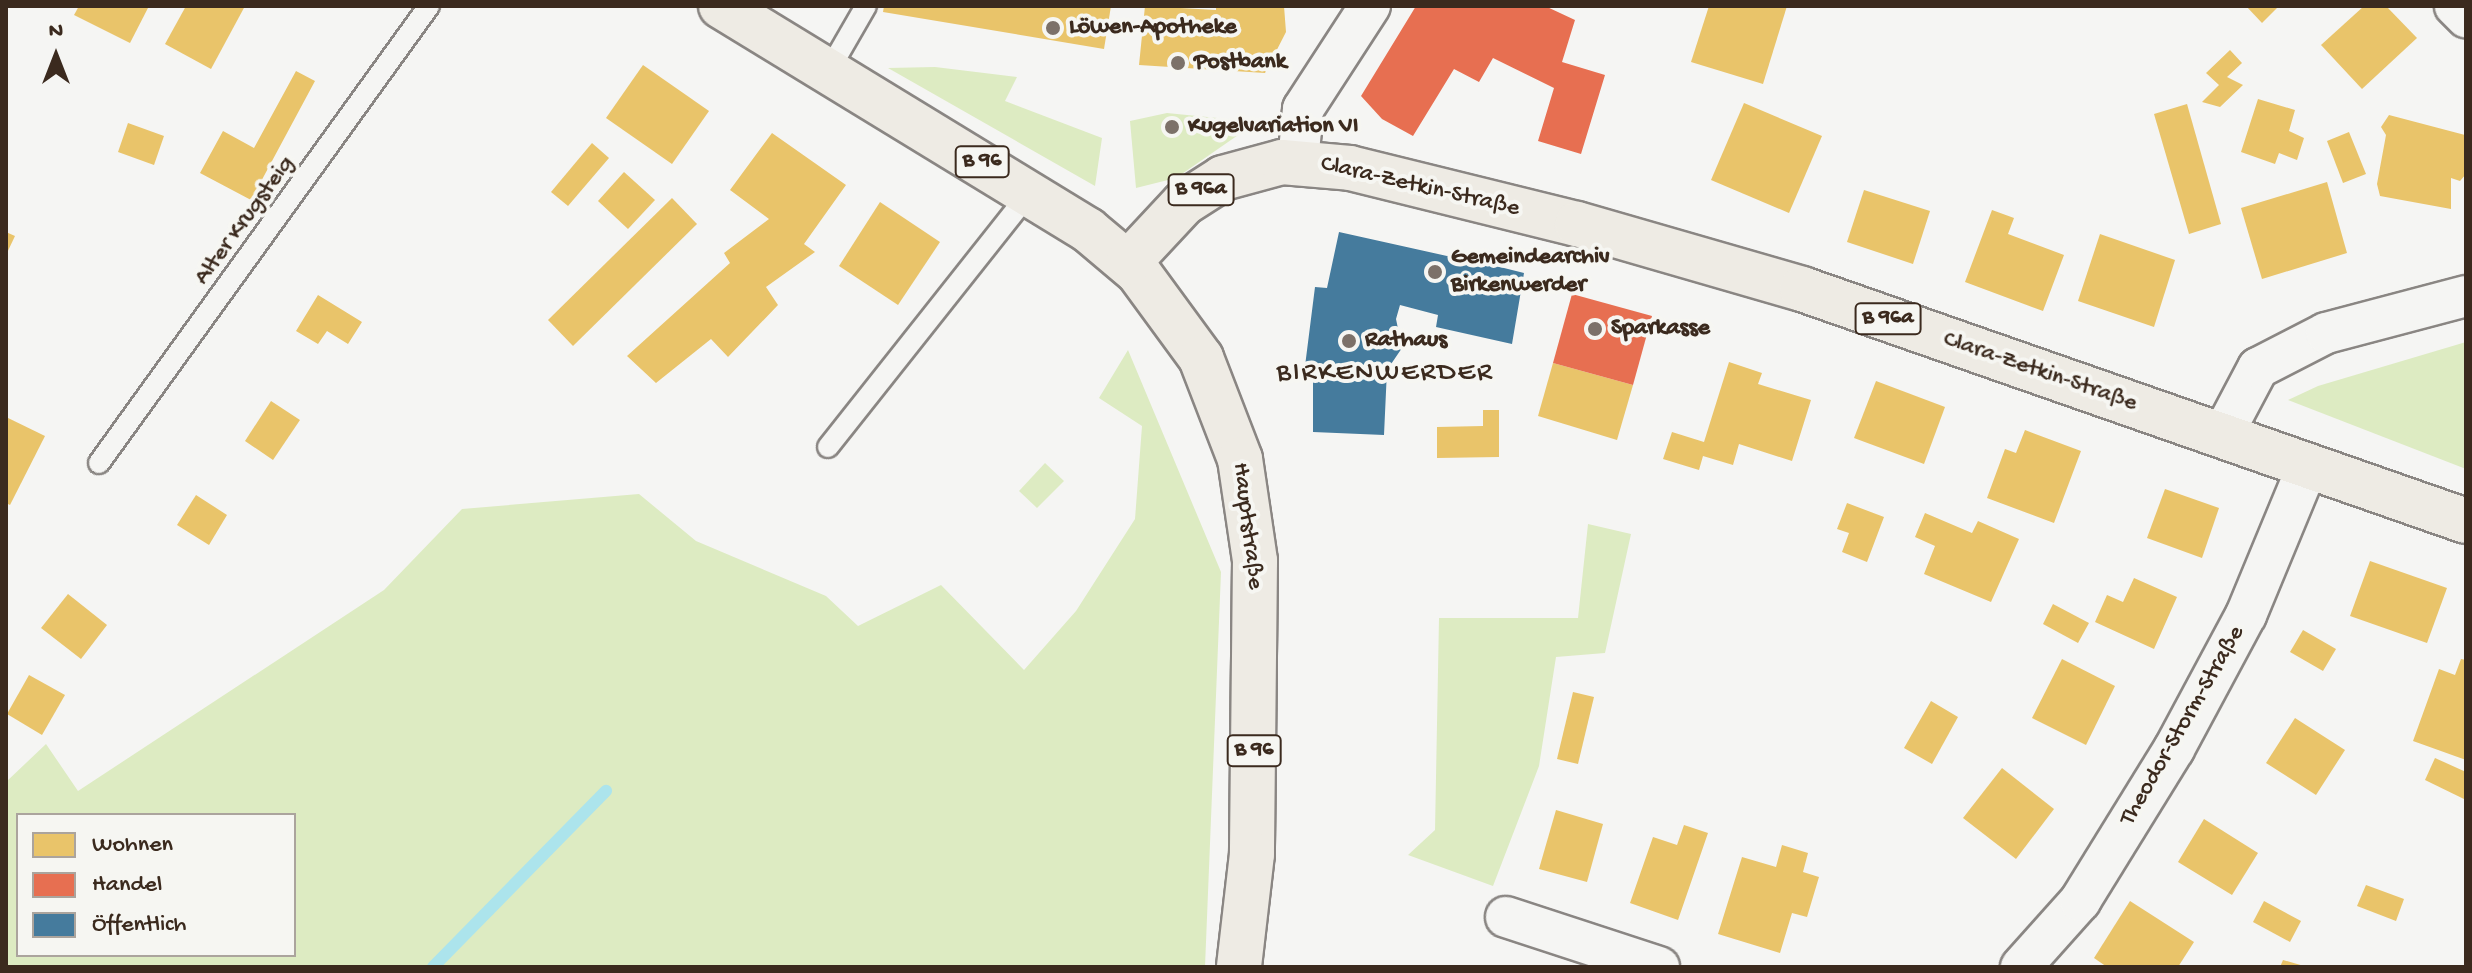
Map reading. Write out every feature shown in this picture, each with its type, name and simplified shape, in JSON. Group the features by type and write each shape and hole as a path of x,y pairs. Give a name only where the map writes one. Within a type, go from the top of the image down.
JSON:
{"main road":[{"name":"Hauptstraße","path":"721,6 1030,192 1128,263 1161,299 1208,370 1236,444 1250,509 1258,637 1252,854 1239,967"},
{"name":"Clara-Zetkin-Straße","path":"1128,263 1164,222 1210,184 1265,164 1298,162 1402,178 1802,289 2466,521"}],"street":[{"path":"1298,162 1303,109 1370,6"},
{"path":"2455,6 2466,17"},
{"path":"2222,436 2258,368 2326,333 2466,296"},
{"name":"Theodor-Storm-Straße","path":"2021,967 2080,901 2174,749 2246,615 2308,465"},
{"path":"1506,917 1659,967"}],"lane":[{"name":"Alter Krugsteig","path":"99,463 429,6"},
{"path":"829,70 866,6"},
{"path":"828,447 1030,192"}],"green space":[{"path":"935,67 1017,77 1005,101 1102,138 1095,186 888,68"},
{"path":"1167,113 1257,122 1176,178 1136,188 1130,121"},
{"path":"2466,342 2466,469 2288,400 2318,386"},
{"path":"1128,350 1221,572 1205,967 6,967 6,782 46,744 78,791 384,590 462,509 639,494 696,541 826,596 858,626 941,585 1024,670 1076,611 1135,519 1142,426 1099,398"},
{"path":"1045,463 1064,481 1037,508 1019,491"},
{"path":"1588,524 1631,534 1605,653 1556,657 1539,766 1493,886 1408,855 1435,830 1439,618 1578,618"}],"building: Wohnen":[{"path":"79,6 149,6 130,43 74,15"},
{"path":"186,6 245,6 211,69 165,44"},
{"path":"884,6 1111,6 1104,49 883,12"},
{"path":"1145,6 1216,10 1216,6 1284,6 1286,32 1265,73 1139,65"},
{"path":"1709,6 1787,6 1763,84 1691,62"},
{"path":"2246,6 2279,6 2262,23"},
{"path":"2364,6 2386,6 2417,38 2362,89 2321,45"},
{"path":"2230,50 2242,63 2227,77 2243,85 2220,107 2202,102 2219,85 2206,73"},
{"path":"643,65 709,111 672,164 606,118"},
{"path":"296,71 315,81 251,200 200,173 223,131 254,148"},
{"path":"2258,99 2295,110 2289,131 2304,138 2297,160 2279,153 2275,164 2241,152"},
{"path":"1744,103 1822,136 1789,213 1711,180"},
{"path":"2187,104 2221,224 2189,234 2154,114"},
{"path":"2389,115 2465,135 2466,174 2460,181 2451,178 2451,209 2380,196 2377,184 2386,135 2381,127"},
{"path":"128,123 164,136 154,165 118,152"},
{"path":"2349,132 2366,174 2343,183 2327,141"},
{"path":"772,133 846,185 804,244 815,252 766,287 778,305 728,357 711,339 656,383 627,356 730,263 724,253 769,219 730,190"},
{"path":"592,143 609,158 568,206 551,192"},
{"path":"624,172 655,200 628,229 598,201"},
{"path":"2327,182 2347,253 2262,279 2241,208"},
{"path":"1864,190 1930,211 1913,264 1847,242"},
{"path":"672,198 697,224 573,346 548,320"},
{"path":"880,202 940,242 898,305 839,266"},
{"path":"1992,210 2014,218 2008,234 2064,255 2043,311 1965,282"},
{"path":"6,232 15,236 6,255"},
{"path":"2100,234 2175,260 2154,327 2078,301"},
{"path":"318,295 362,322 348,344 327,331 318,344 296,331"},
{"path":"1729,362 1762,373 1758,384 1811,400 1792,461 1739,444 1733,465 1703,456 1699,470 1663,459 1672,432 1704,442"},
{"path":"1553,363 1633,385 1617,440 1538,416"},
{"path":"1876,381 1945,407 1924,464 1854,438"},
{"path":"271,401 300,420 273,460 245,441"},
{"path":"1483,410 1499,410 1499,457 1437,458 1437,427 1483,426"},
{"path":"6,417 45,436 10,505 6,503"},
{"path":"2025,430 2081,451 2054,523 1987,498 2005,449 2016,453"},
{"path":"2165,489 2219,508 2202,558 2147,538"},
{"path":"196,495 227,515 209,545 177,525"},
{"path":"1847,503 1884,517 1867,562 1842,552 1849,533 1837,529"},
{"path":"1925,513 1972,533 1978,521 2019,539 1991,602 1924,574 1935,546 1915,537"},
{"path":"2370,561 2447,588 2427,643 2350,616"},
{"path":"2134,578 2177,597 2154,649 2095,622 2107,595 2123,602"},
{"path":"68,594 107,625 81,659 41,628"},
{"path":"2053,604 2089,623 2078,643 2043,624"},
{"path":"2303,630 2336,649 2323,671 2290,652"},
{"path":"2062,659 2115,686 2086,745 2032,718"},
{"path":"2461,659 2466,660 2466,760 2413,741 2439,669 2455,675"},
{"path":"29,675 65,695 42,735 7,714"},
{"path":"1573,692 1594,697 1578,764 1557,759"},
{"path":"1931,701 1958,717 1932,764 1904,748"},
{"path":"2295,718 2345,750 2316,795 2266,763"},
{"path":"2435,758 2466,772 2466,800 2425,780"},
{"path":"2002,768 2054,809 2016,859 1963,818"},
{"path":"1556,810 1603,824 1587,882 1539,869"},
{"path":"2204,819 2258,853 2232,895 2178,862"},
{"path":"1684,825 1708,833 1678,920 1630,903 1653,837 1677,845"},
{"path":"1782,845 1808,853 1803,872 1819,877 1807,917 1792,913 1780,953 1718,934 1742,857 1776,867"},
{"path":"2366,885 2404,899 2396,921 2357,906"},
{"path":"2130,901 2194,942 2178,967 2107,967 2094,958"},
{"path":"2264,901 2301,921 2290,942 2253,922"},
{"path":"2283,960 2304,966 2304,967 2280,967"}],"building: Handel":[{"path":"1416,6 1545,6 1575,20 1562,62 1605,75 1581,154 1538,141 1554,88 1493,58 1479,82 1454,69 1413,136 1382,119 1361,96"},
{"path":"1572,294 1652,316 1633,385 1553,363"}],"building: Öffentlich":[{"path":"1339,232 1447,256 1465,253 1476,261 1524,273 1512,344 1436,327 1438,315 1400,305 1396,319 1402,348 1387,370 1384,435 1313,432 1313,376 1304,374 1315,287 1327,288"}],"waterway":[{"path":"433,967 606,791"}],"place":[{"name":"Löwen-Apotheke","path":"1053,28"},
{"name":"Postbank","path":"1178,63"},
{"name":"Kugelvariation VI","path":"1172,127"},
{"name":"Gemeindearchiv Birkenwerder","path":"1435,272"},
{"name":"Sparkasse","path":"1595,329"},
{"name":"Rathaus","path":"1349,341"}],"district":[{"name":"BIRKENWERDER","path":"1385,374"}]}
